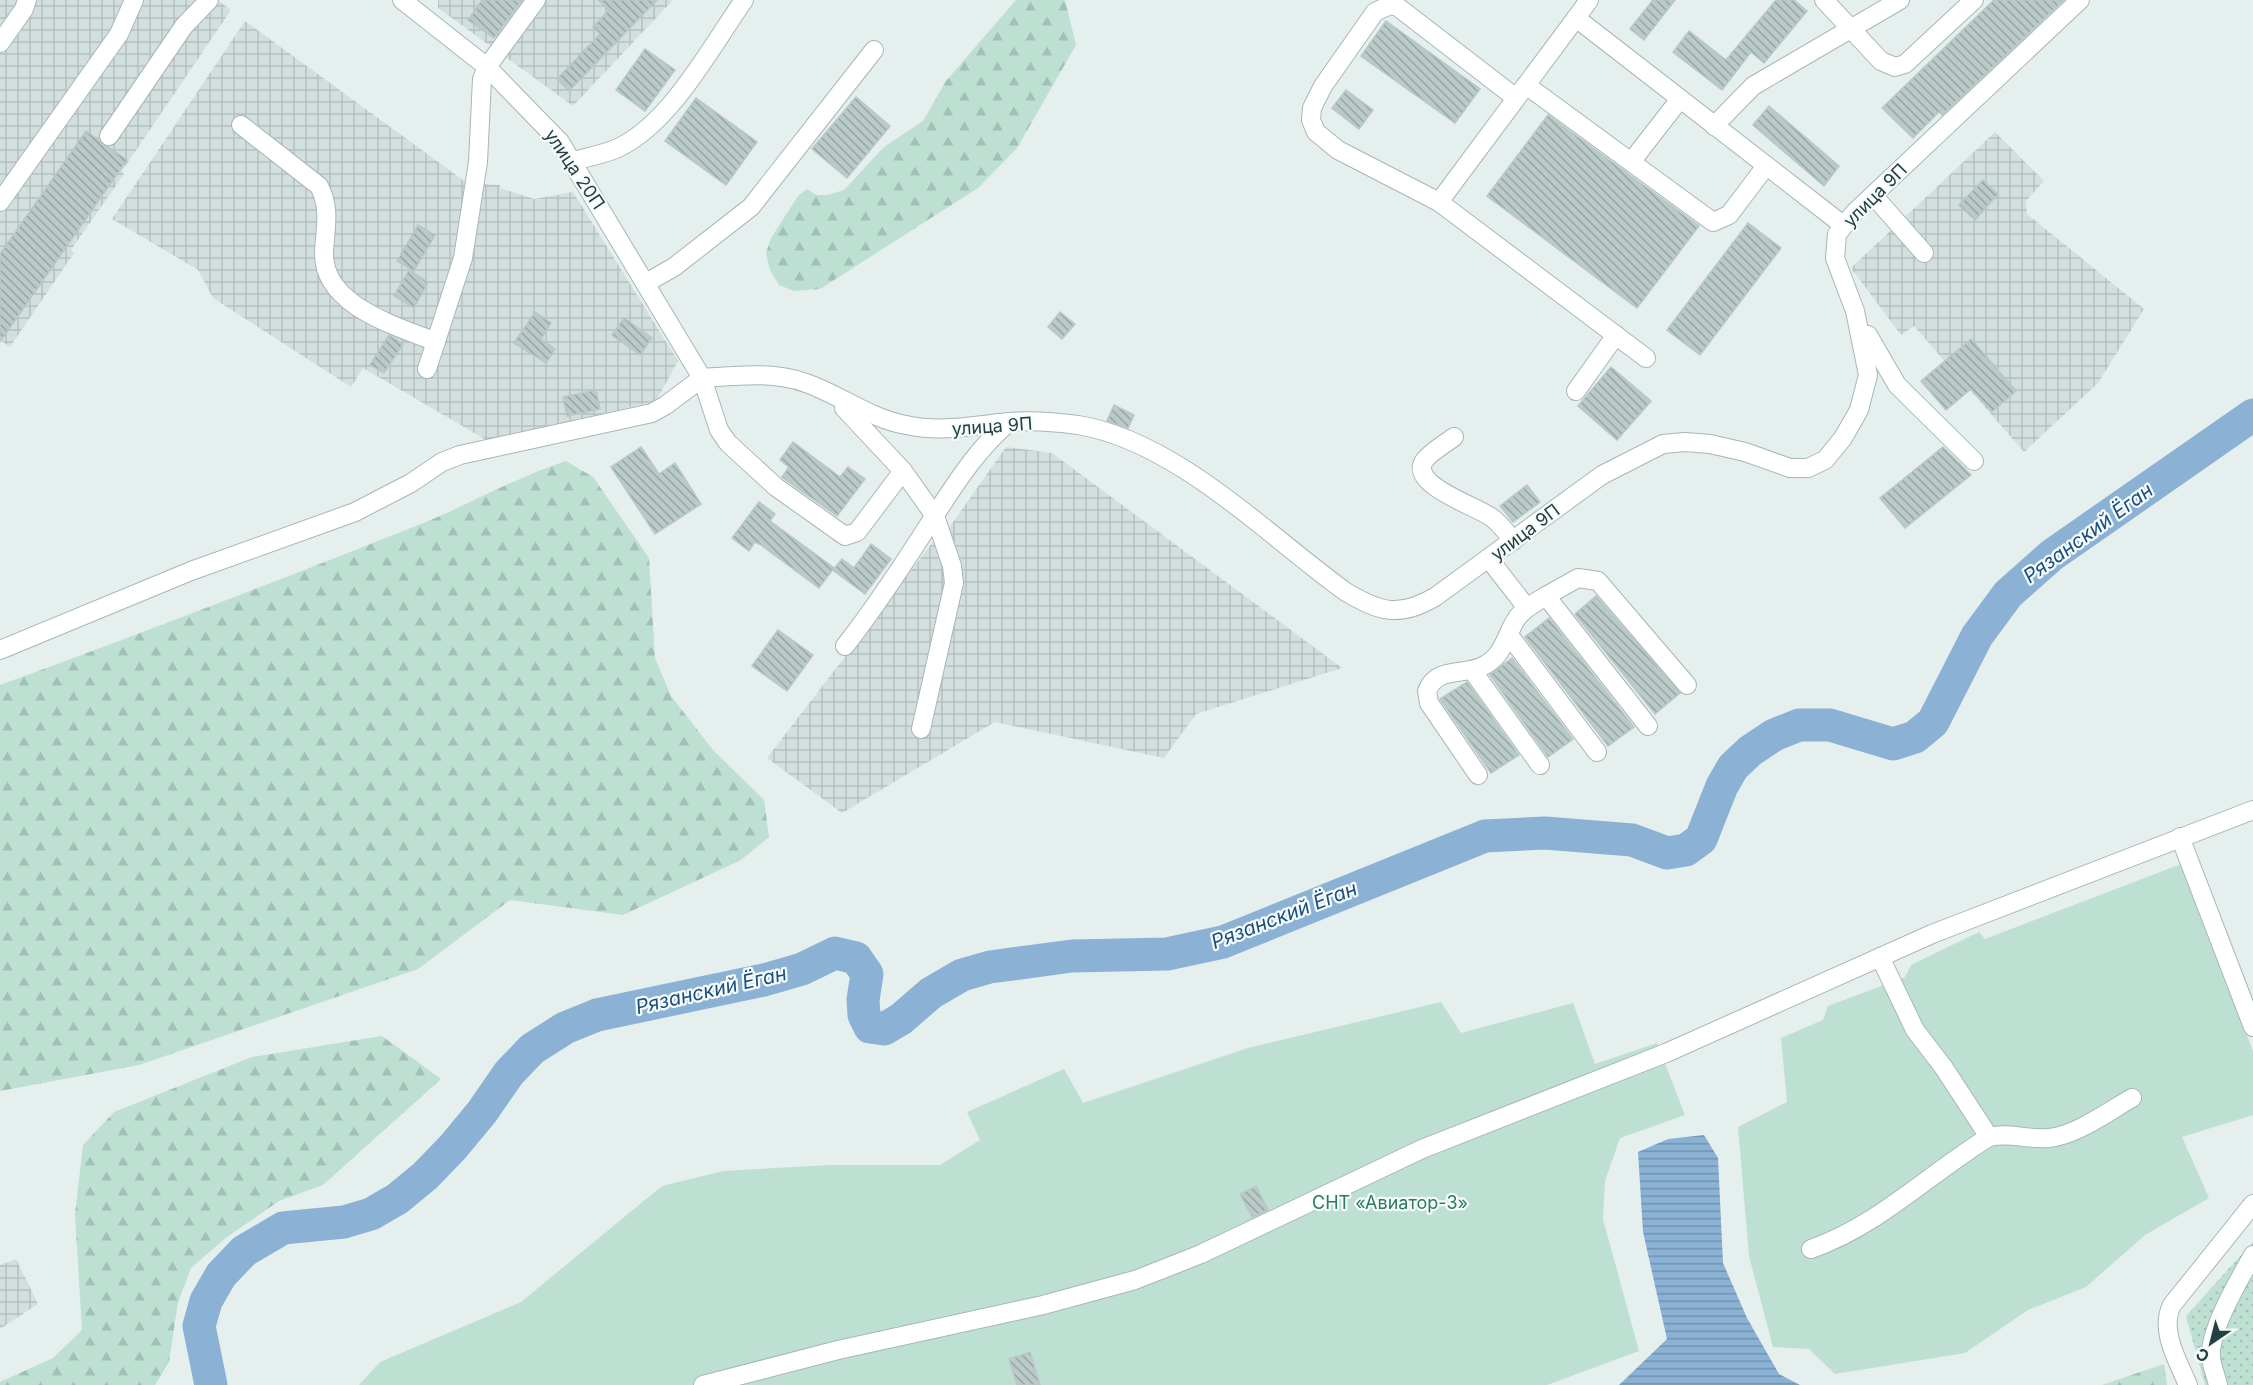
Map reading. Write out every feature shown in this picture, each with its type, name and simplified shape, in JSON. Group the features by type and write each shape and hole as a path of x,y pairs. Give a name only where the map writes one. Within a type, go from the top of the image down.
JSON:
{"street":[{"path":"0,43 24,9 27,0"},
{"path":"0,202 119,34 134,0"},
{"path":"109,136 184,26 209,0"},
{"name":"улица 20П","path":"402,0 487,67 543,121 573,161 702,378 719,430 728,443 776,487 838,533 851,536 857,532 903,471"},
{"path":"427,369 463,258 478,162 481,92 487,67 536,0"},
{"path":"573,161 617,148 650,127 669,106 744,0"},
{"path":"1439,202 1589,0"},
{"path":"1824,0 1881,61 1895,67 1905,64 1974,0"},
{"path":"1714,126 1753,86 1900,0"},
{"name":"улица 9П","path":"702,378 760,375 782,377 804,382 863,411 906,425 938,430 1009,422 1079,426 1151,452 1211,486 1328,579 1368,605 1390,611 1407,610 1423,604 1489,559 1602,475 1663,444 1685,442 1710,444 1745,452 1790,468 1808,468 1825,460 1843,438 1865,393 1868,375 1866,354 1855,311 1835,258 1834,244 1843,225 2080,0"},
{"path":"1646,358 1439,202 1338,150 1316,132 1311,120 1312,108 1323,86 1375,12 1390,5 1401,4 1521,91 1631,162 1713,222 1729,215 1766,166"},
{"path":"1576,18 1843,225"},
{"path":"646,283 674,267 751,207 873,50"},
{"path":"1631,162 1680,99"},
{"path":"241,125 319,186 328,209 325,267 341,292 379,318 436,342"},
{"path":"1873,195 1924,253"},
{"path":"1855,311 1887,372 1974,461"},
{"path":"1576,391 1616,335"},
{"path":"0,650 191,571 355,512 391,495 442,462 460,455 652,413 702,378"},
{"path":"827,392 861,424 903,471 935,516 952,566 954,583 921,729"},
{"path":"845,646 984,444 1009,422"},
{"path":"1454,437 1424,460 1422,468 1424,476 1441,491 1492,518 1513,541"},
{"path":"1489,559 1527,608"},
{"path":"1478,775 1427,698 1428,687 1440,676 1450,672 1472,670 1492,660 1518,617 1527,608 1578,578 1598,581 1688,685"},
{"path":"1546,596 1648,726"},
{"path":"1509,635 1598,752"},
{"path":"1472,670 1540,765"},
{"path":"704,1385 838,1350 1054,1302 1135,1280 1201,1254 1422,1149 1666,1053 1932,934 2253,810"},
{"path":"2180,837 2253,1027"},
{"path":"1880,957 1915,1030 1944,1068 1989,1137"},
{"path":"1811,1249 1833,1241 1900,1201 1989,1137 2005,1134 2038,1138 2067,1133 2132,1098"},
{"path":"2188,1385 2172,1346 2166,1316 2172,1305 2253,1204"},
{"path":"2218,1385 2211,1356 2218,1325 2253,1255"}],"shaded area":[{"path":"0,0 217,0 231,10 122,171 124,174 71,250 74,253 10,347 0,340"},
{"path":"438,0 673,0 573,106 438,8"},
{"path":"245,21 467,183 500,185 500,188 534,199 573,192 678,361 656,401 488,441 363,368 351,387 213,298 198,270 112,219"},
{"path":"1995,132 2044,181 2026,201 2027,214 2144,309 2098,383 2024,452 1914,326 1901,335 1851,268"},
{"path":"1006,447 1052,453 1342,668 1196,714 1164,758 995,722 842,813 767,758 936,538 944,535"},
{"path":"16,1259 38,1304 0,1329 0,1265"}],"green space":[{"path":"1016,0 1065,0 1076,45 1017,148 978,188 820,289 794,291 779,285 770,270 766,253 771,238 798,196 807,189 816,195 828,195 844,190 884,147 923,121 946,81"},
{"path":"566,461 593,477 649,558 655,658 671,696 713,750 764,800 769,837 741,860 623,915 510,900 418,969 139,1065 0,1091 0,685 364,547"},
{"path":"2181,864 2253,1051 2253,1115 2182,1137 2209,1198 2145,1235 2086,1287 2028,1310 1965,1353 1835,1374 1809,1349 1773,1347 1749,1256 1738,1127 1787,1102 1781,1038 1823,1020 1828,1006 1905,977 1911,965 1979,932 1985,939"},
{"name":"СНТ «Авиатор-3»","path":"1441,1002 1461,1033 1573,1003 1595,1064 1657,1043 1685,1115 1620,1138 1605,1181 1603,1219 1639,1351 1547,1385 359,1385 380,1362 521,1302 662,1186 723,1171 830,1165 940,1165 980,1140 967,1112 1064,1069 1083,1103 1248,1048"},
{"path":"382,1036 441,1079 323,1185 279,1201 227,1237 191,1268 178,1302 169,1362 155,1385 0,1385 0,1382 53,1358 82,1330 75,1215 83,1145 114,1112 252,1057"},
{"path":"2253,1242 2253,1385 2205,1385 2186,1316"},
{"path":"2164,1364 2167,1385 2102,1385"}],"water":[{"path":"1704,1135 1718,1158 1723,1263 1747,1318 1779,1374 1800,1385 1619,1385 1667,1339 1643,1232 1638,1152 1668,1139"}],"building":[{"path":"482,0 522,0 494,38 468,20"},
{"path":"598,0 657,0 569,91 557,79 600,34 593,27 609,10"},
{"path":"1653,0 1675,0 1644,40 1630,29"},
{"path":"1776,0 1794,0 1807,11 1764,63 1751,52 1722,90 1673,52 1689,31 1726,60"},
{"path":"1994,0 2064,0 1942,115 1939,112 1913,138 1882,108"},
{"path":"1386,21 1480,89 1455,123 1361,56"},
{"path":"645,49 675,70 645,111 616,90"},
{"path":"1346,90 1373,110 1359,129 1332,108"},
{"path":"856,97 890,126 847,178 812,149"},
{"path":"696,98 757,142 726,185 665,141"},
{"path":"1769,106 1839,166 1824,186 1753,125"},
{"path":"1548,115 1699,226 1637,308 1487,196"},
{"path":"86,131 127,160 0,342 0,254"},
{"path":"1983,180 1998,194 1975,220 1959,205"},
{"path":"1748,223 1781,248 1700,355 1667,330"},
{"path":"418,225 435,235 414,271 397,261"},
{"path":"409,270 428,282 414,308 394,296"},
{"path":"535,312 551,323 541,339 555,349 546,363 514,343"},
{"path":"1060,312 1075,324 1062,339 1048,327"},
{"path":"624,318 652,338 640,355 612,335"},
{"path":"389,335 403,344 384,373 370,365"},
{"path":"1971,339 2016,391 1992,412 1971,389 1946,410 1921,381"},
{"path":"1611,367 1651,401 1617,440 1578,406"},
{"path":"596,390 600,409 567,416 563,397"},
{"path":"1114,405 1134,415 1128,428 1107,421"},
{"path":"793,442 840,477 848,467 865,479 837,516 782,477 789,467 780,460"},
{"path":"641,447 659,474 675,463 701,504 655,534 611,467"},
{"path":"1943,447 1971,475 1905,528 1880,498"},
{"path":"1527,485 1540,502 1513,522 1500,506"},
{"path":"759,502 775,514 770,521 834,568 819,588 761,545 755,542 749,551 732,538"},
{"path":"871,544 891,559 865,594 833,570 842,559 854,568"},
{"path":"1596,596 1680,693 1655,714 1575,614"},
{"path":"1549,618 1634,727 1608,746 1525,637"},
{"path":"778,630 813,655 787,691 752,666"},
{"path":"1512,658 1573,739 1548,757 1490,675"},
{"path":"1467,682 1519,755 1491,773 1440,699"},
{"path":"1256,1186 1268,1210 1252,1217 1240,1194"},
{"path":"1030,1352 1040,1385 1017,1385 1009,1359"}],"waterway":[{"name":"Рязанский Ёган","path":"211,1385 199,1326 206,1301 221,1275 244,1251 283,1228 344,1222 371,1214 397,1199 425,1176 453,1147 482,1112 509,1073 532,1049 565,1028 597,1015 764,980 802,969 835,953 856,958 867,974 863,1000 864,1015 870,1027 884,1029 901,1019 931,993 962,975 990,967 1072,956 1167,954 1223,942 1485,836 1545,833 1632,840 1667,853 1686,850 1701,839 1722,786 1733,767 1750,751 1774,735 1799,725 1830,725 1893,744 1915,737 1933,722 1977,636 2008,594 2052,555 2253,415"}]}
